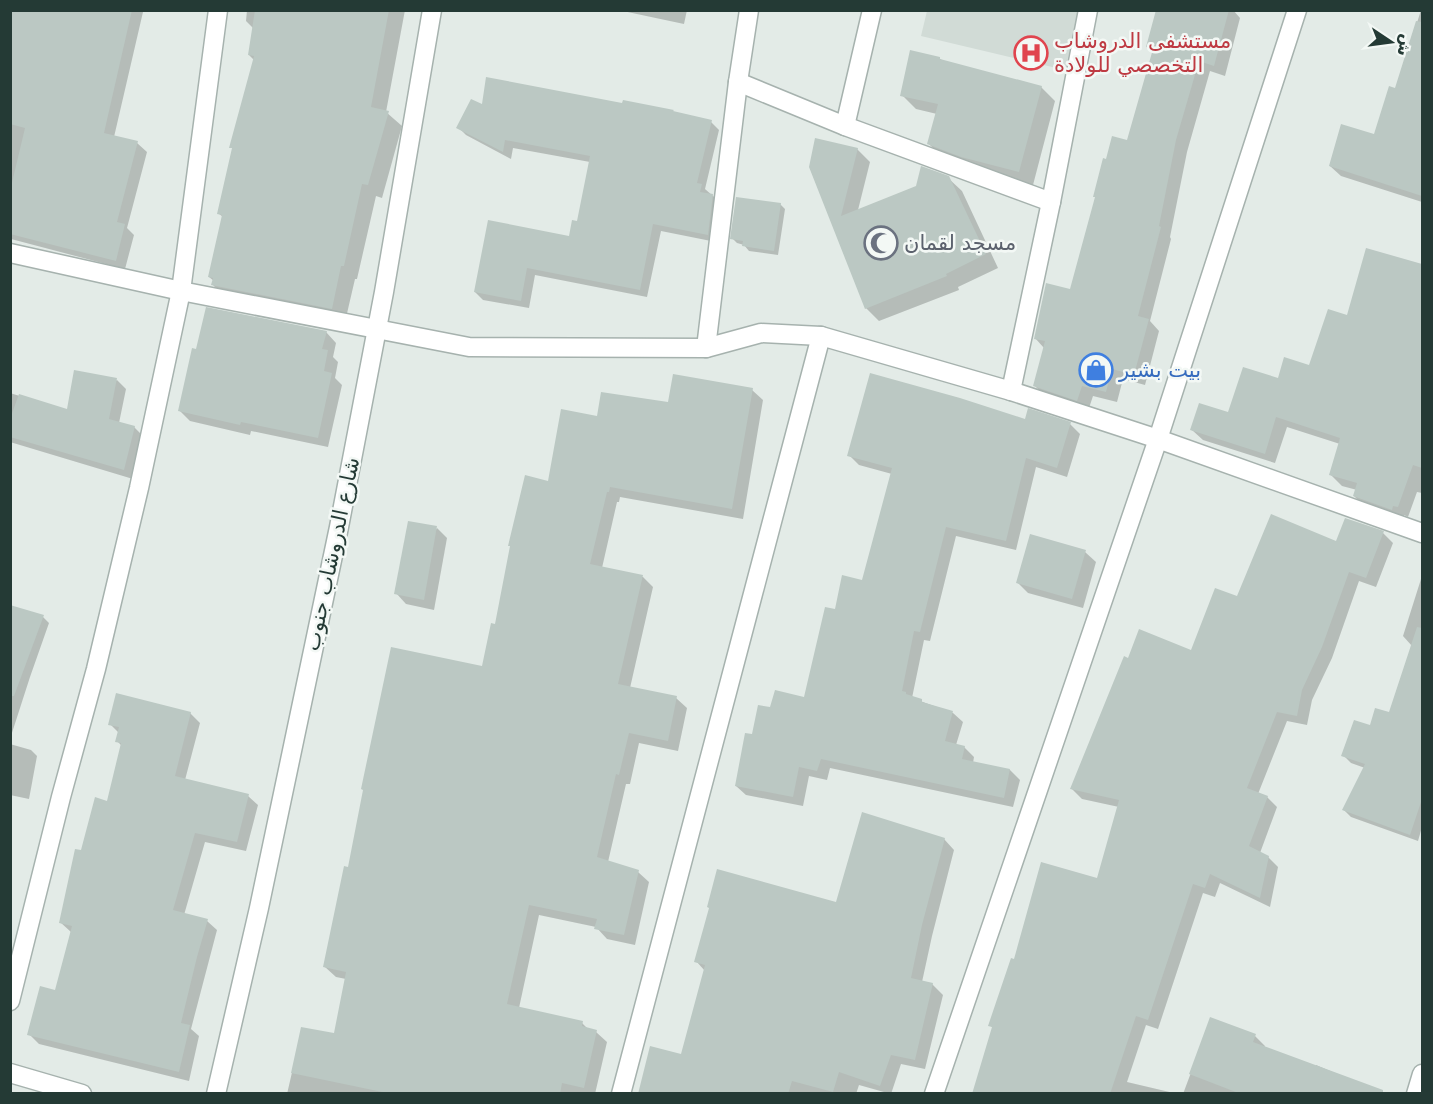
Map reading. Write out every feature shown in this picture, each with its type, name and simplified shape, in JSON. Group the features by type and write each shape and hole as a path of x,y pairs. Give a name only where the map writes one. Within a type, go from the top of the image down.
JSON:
{"street":[{"path":"10,1001 96,669 139,488 181,291 218,10"},
{"name":"شارع الدروشاب جنوب","path":"216,1094 259,908 339,527 377,330 432,10"},
{"path":"706,348 738,82 749,10"},
{"path":"845,126 872,10"},
{"path":"1011,391 1088,10"},
{"path":"934,1094 1158,439 1297,10"},
{"path":"738,82 845,126 1051,202"},
{"path":"10,253 181,291 469,347 706,348 761,333 821,336 1011,391 1158,439 1422,532"},
{"path":"621,1094 821,336"},
{"path":"10,1073 82,1094"},
{"path":"1416,1094 1422,1074"}],"shaded area":[{"name":"مستشفى الدروشاب التخصصي للولادة","path":"927,11 1079,11 1065,70 921,36"}],"building":[{"path":"10,10 132,10 104,133 138,141 117,222 125,224 116,261 10,234 10,191 25,128 10,124"},
{"path":"255,10 389,10 371,107 389,111 368,185 362,184 332,309 211,285 213,278 208,277 222,215 217,214 232,148 229,148 254,56 248,55"},
{"path":"1156,10 1229,10 1214,66 1199,61 1176,140 1159,226 1161,227 1138,316 1149,319 1134,375 1112,369 1106,392 1082,386 1077,401 1033,386 1045,341 1034,339 1046,283 1070,289 1103,158 1106,159 1112,136 1127,140 1153,49 1146,47"},
{"path":"1416,21 1422,22 1422,196 1329,166 1341,124 1374,134 1389,86 1395,88"},
{"path":"910,50 1042,86 1019,172 961,157 927,144 938,104 900,96"},
{"path":"486,77 622,103 623,100 712,120 697,183 702,184 700,192 713,194 708,235 653,224 640,290 527,268 521,301 474,292 488,220 569,236 572,220 577,221 590,156 505,140 503,152 456,128 471,99 482,104"},
{"path":"815,138 858,148 841,216 916,186 921,166 949,176 986,254 946,274 947,276 865,309 809,167"},
{"path":"736,197 781,203 774,251 742,246 743,241 730,239"},
{"path":"1366,248 1422,264 1422,468 1413,465 1398,507 1393,506 1392,510 1353,496 1357,483 1329,475 1340,438 1276,417 1265,454 1190,430 1199,403 1228,412 1243,367 1278,378 1284,357 1309,365 1328,309 1347,315"},
{"path":"206,307 327,331 322,349 328,350 324,371 332,373 318,438 241,422 240,425 178,411 192,348 196,349"},
{"path":"74,370 117,378 109,419 135,426 124,470 10,437 10,419 19,394 67,409"},
{"path":"870,373 1025,419 1028,408 1071,422 1057,468 1026,458 1006,541 946,527 920,632 914,631 902,691 922,699 922,702 953,711 945,741 965,746 962,759 1010,769 1004,798 821,759 817,771 799,767 793,797 735,786 745,733 752,734 758,705 770,707 775,690 804,697 825,607 835,609 842,575 862,580 892,468 847,456"},
{"path":"673,374 753,388 732,509 610,487 590,564 643,575 618,684 677,696 668,741 629,733 619,775 616,774 597,857 639,870 624,935 594,929 597,919 529,905 507,1004 583,1021 582,1026 597,1030 584,1088 562,1083 560,1094 392,1094 291,1073 301,1027 334,1033 346,972 323,967 344,866 348,867 363,790 361,789 391,647 482,666 491,623 495,624 510,546 508,546 525,475 548,481 561,409 597,416 601,392 668,402"},
{"path":"1271,514 1336,541 1345,518 1384,531 1366,578 1349,572 1322,647 1302,690 1297,716 1277,712 1247,788 1268,796 1249,846 1269,856 1260,898 1210,874 1205,888 1193,884 1148,1020 1136,1016 1110,1094 972,1094 992,1027 988,1026 1011,958 1014,959 1041,862 1097,878 1119,800 1070,789 1124,656 1128,658 1139,629 1191,650 1215,588 1237,596"},
{"path":"408,521 437,526 424,600 394,594"},
{"path":"1030,534 1086,550 1072,599 1016,583"},
{"path":"10,605 44,615 14,696 10,696"},
{"path":"1417,627 1422,628 1422,799 1410,835 1342,810 1365,764 1341,756 1354,720 1370,725 1375,708 1389,712"},
{"path":"116,693 191,712 175,776 249,794 237,842 195,833 173,910 208,919 181,1023 190,1025 179,1072 27,1035 40,986 55,990 72,926 59,923 75,849 81,850 95,797 107,801 121,743 115,742 119,727 108,725"},
{"path":"862,812 945,838 922,925 911,978 933,983 915,1060 891,1055 880,1086 839,1072 833,1092 792,1081 788,1094 638,1094 650,1046 681,1054 705,965 694,962 717,869 836,902"},
{"path":"1210,1017 1256,1034 1253,1042 1383,1090 1383,1094 1241,1094 1189,1074"}],"place":[{"name":"مستشفى الدروشاب التخصصي للولادة","path":"1031,53"},
{"name":"مسجد لقمان","path":"881,243"},
{"name":"بيت بشير","path":"1096,370"}]}
